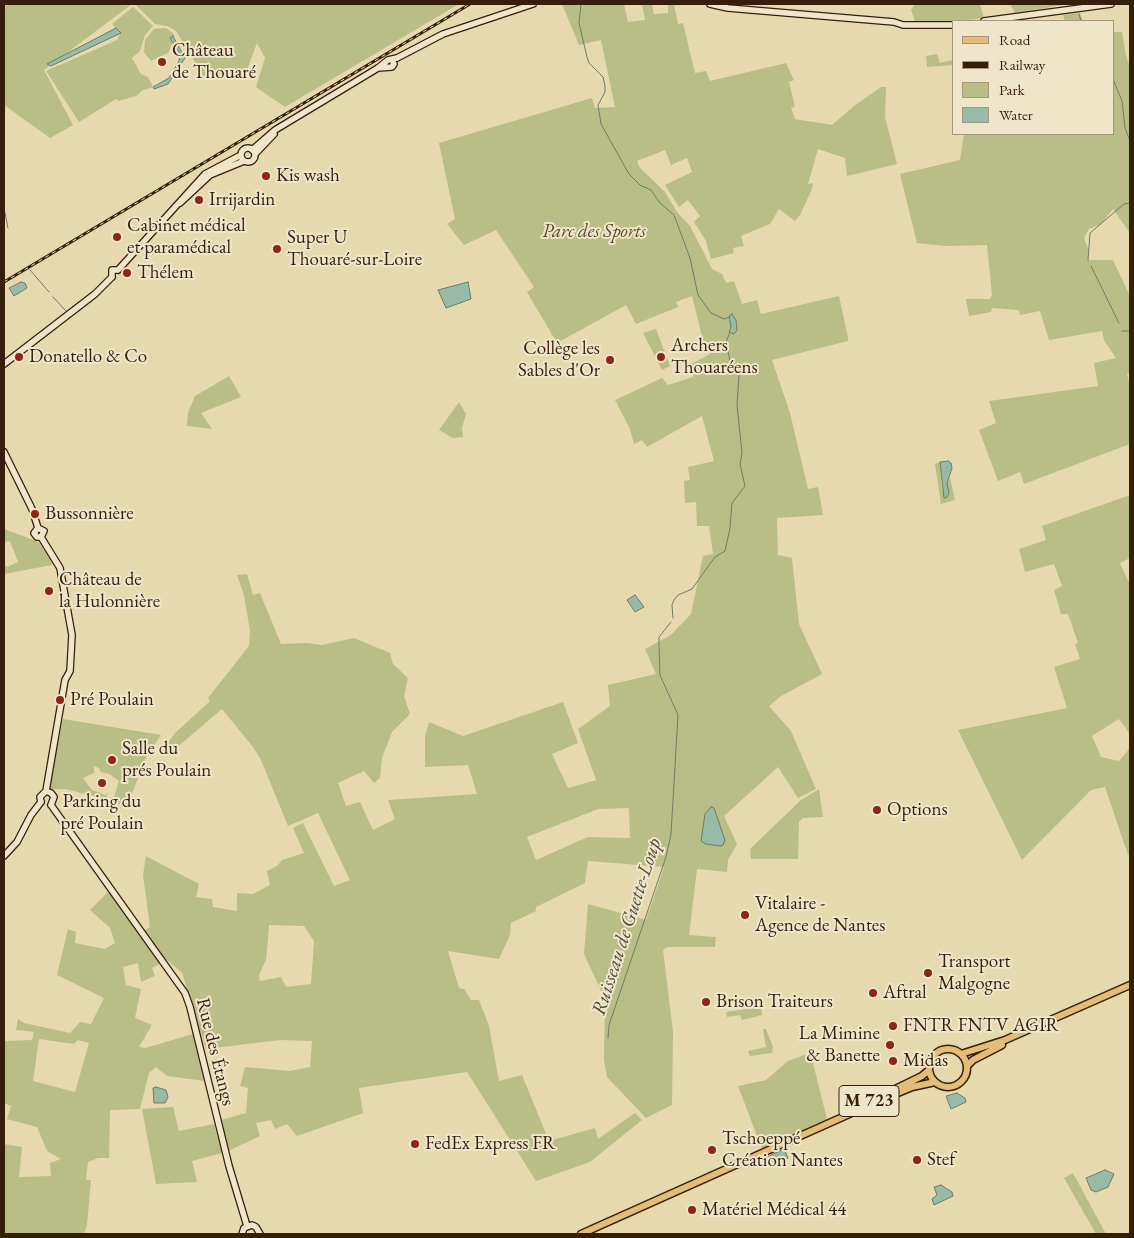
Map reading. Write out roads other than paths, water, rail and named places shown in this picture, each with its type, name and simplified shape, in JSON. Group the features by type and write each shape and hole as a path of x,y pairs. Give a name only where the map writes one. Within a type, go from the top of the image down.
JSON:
{"main road":[{"path":"967,1066 984,1054 1130,985"},
{"path":"961,1054 967,1066 965,1077 956,1085 944,1087 935,1082 929,1070 931,1059 938,1051 948,1049 961,1054 997,1044 1065,1015"},
{"name":"M 723","path":"809,1132 922,1076 929,1070"},
{"name":"M 723","path":"581,1234 912,1087 935,1082"}],"street":[{"path":"4,364 95,294 112,277 118,276 120,269 205,174 242,158 252,161 253,152 285,124 386,65 388,60 394,60 443,34 533,4"},
{"path":"710,4 745,10 894,22 902,25 952,25"},
{"path":"991,20 1111,4"},
{"path":"242,158 245,149 253,152"},
{"path":"4,452 32,509 38,528 35,530 35,535 41,537 60,568 72,634 70,671 64,680 46,791 40,796 41,802 31,815 17,842 4,856"},
{"path":"41,802 45,805 51,805 54,796 46,791"},
{"name":"Rue des Étangs","path":"51,805 185,993 193,1016 228,1166 247,1226"},
{"path":"242,1234 247,1226 256,1227 260,1234"}],"water":[{"path":"116,28 121,33 51,66 47,64"},
{"path":"173,36 185,58 168,84 154,89 153,87 169,78 179,61 180,54 170,38"},
{"path":"21,282 25,283 27,288 14,296 9,288"},
{"path":"468,282 471,299 446,308 438,290"},
{"path":"732,314 736,320 737,330 734,334 729,332 731,327 729,316"},
{"path":"948,461 951,463 952,468 947,483 949,493 944,498 940,462"},
{"path":"635,595 644,607 635,612 627,600"},
{"path":"711,807 714,808 725,840 723,845 720,846 706,844 701,841 705,814"},
{"path":"153,1088 166,1090 168,1097 165,1103 154,1103"},
{"path":"957,1093 965,1098 966,1102 951,1109 946,1096"},
{"path":"784,1149 788,1158 770,1166 767,1157"},
{"path":"1105,1170 1114,1174 1108,1187 1096,1192 1091,1190 1086,1178"},
{"path":"941,1185 952,1192 953,1196 934,1205 932,1199 937,1195 934,1187"}],"waterway":[{"name":"Ruisseau de Guette-Loup","path":"581,4 579,23 587,57 589,63 603,77 605,86 605,92 598,105 601,124 629,174 640,185 651,190 660,203 674,215 690,258 698,295 711,313 724,319 730,317"},
{"path":"1079,14 1081,20"},
{"path":"1114,81 1122,101 1125,128 1130,141"},
{"path":"1088,260 1090,233 1124,204 1130,203"},
{"path":"4,208 8,228"},
{"path":"1091,266 1119,323"},
{"path":"30,270 49,292"},
{"path":"53,297 66,311"},
{"path":"1122,331 1130,331"},
{"name":"Ruisseau de Guette-Loup","path":"673,618 672,605 674,600 678,595 692,589 715,557 725,551 730,528 732,503 745,486 740,464 742,453 737,405 739,375 731,366 726,342 730,332"},
{"name":"Ruisseau de Guette-Loup","path":"608,1038 609,1025 666,857 671,834 678,715 660,675 659,645 659,637 671,622"}],"railway":[{"path":"4,282 470,4"}],"place":[{"name":"Château de Thouaré","path":"162,62"},
{"name":"Kis wash","path":"266,176"},
{"name":"Irrijardin","path":"199,200"},
{"name":"Cabinet médical et paramédical","path":"117,237"},
{"name":"Super U Thouaré-sur-Loire","path":"277,249"},
{"name":"Thélem","path":"127,273"},
{"name":"Donatello & Co","path":"19,357"},
{"name":"Archers Thouaréens","path":"661,357"},
{"name":"Collège les Sables d'Or","path":"610,360"},
{"name":"Bussonnière","path":"35,514"},
{"name":"Château de la Hulonnière","path":"49,591"},
{"name":"Pré Poulain","path":"60,700"},
{"name":"Salle du prés Poulain","path":"112,760"},
{"name":"Parking du pré Poulain","path":"102,783"},
{"name":"Options","path":"877,810"},
{"name":"Vitalaire - Agence de Nantes","path":"745,915"},
{"name":"Transport Malgogne","path":"928,973"},
{"name":"Aftral","path":"873,993"},
{"name":"Brison Traiteurs","path":"706,1002"},
{"name":"FNTR FNTV AGIR","path":"893,1026"},
{"name":"La Mimine & Banette","path":"890,1045"},
{"name":"Midas","path":"893,1061"},
{"name":"FedEx Express FR","path":"415,1144"},
{"name":"Tschoeppé Création Nantes","path":"712,1150"},
{"name":"Stef","path":"917,1160"},
{"name":"Matériel Médical 44","path":"692,1210"}],"park label":[{"name":"Parc des Sports","path":"594,232"}]}
